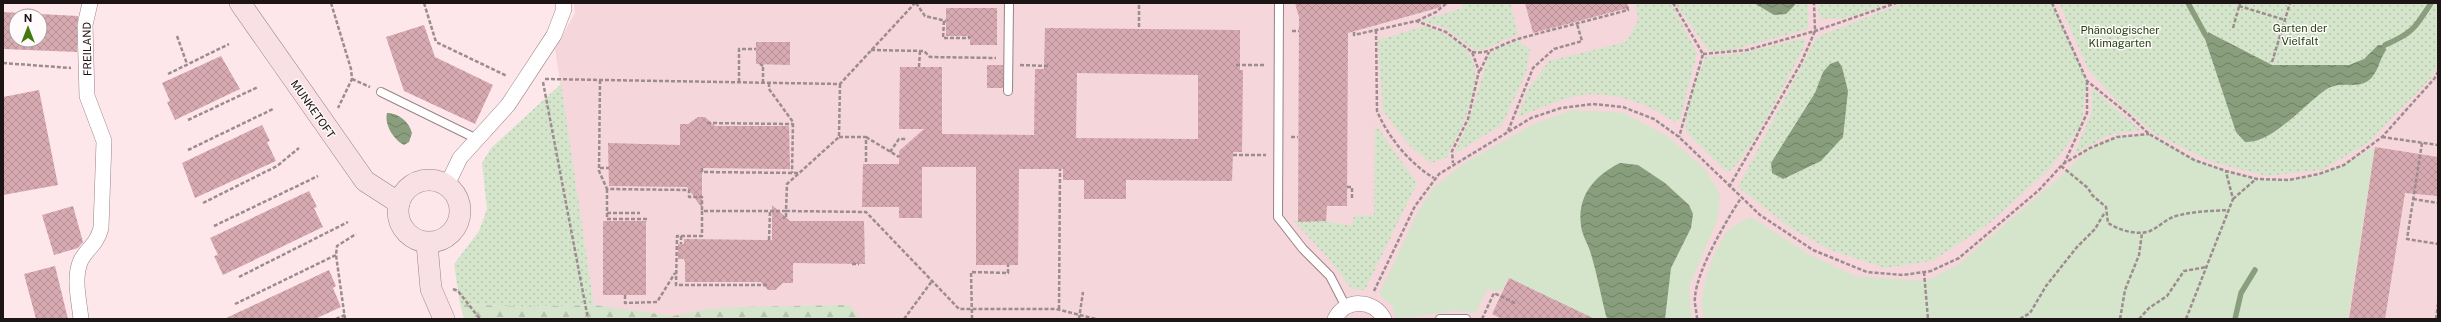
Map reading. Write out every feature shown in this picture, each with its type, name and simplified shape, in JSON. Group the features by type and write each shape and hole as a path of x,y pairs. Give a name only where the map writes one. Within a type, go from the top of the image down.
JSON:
{"street":[{"name":"FREILAND","path":"81,319 77,274 82,259 97,242 101,228 104,141 87,96 84,25 90,3"},
{"name":"MUNKETOFT","path":"240,3 365,181 399,203"},
{"path":"447,185 460,158 508,105 554,35 564,9 563,3"},
{"path":"427,179 438,180 447,185 456,193 460,203 461,214 458,225 452,234 442,240 427,244 413,238 405,231 398,213 402,194 417,182 427,179"},
{"path":"427,244 431,289 444,319"},
{"path":"1335,319 1346,307 1356,303 1367,304 1375,308 1384,319"}],"lane":[{"path":"1008,3 1008,91"},
{"path":"1279,3 1278,217 1303,249 1330,276 1346,307"},
{"path":"381,92 477,139"},
{"path":"1440,319 1466,319"}],"path":[{"path":"323,122 336,111 352,79 351,69 331,3"},
{"path":"424,3 436,42 522,83"},
{"path":"839,137 840,84 915,3 925,16 945,21 943,38 969,38 969,36"},
{"path":"1139,3 1139,27"},
{"path":"1354,32 1354,36 1416,21 1436,12 1447,3"},
{"path":"1416,21 1446,32 1472,52 1481,54 1516,40 1628,10 1626,3"},
{"path":"1673,3 1703,54 1679,137"},
{"path":"1729,187 1801,63 1815,31 1814,3"},
{"path":"1703,54 1747,50 1815,31 1896,3"},
{"path":"2052,3 2088,81 2128,114 2149,134 2194,160 2226,171 2257,179 2289,180 2319,174 2344,165 2382,136 2436,79 2438,72"},
{"path":"2272,62 2290,3"},
{"path":"2233,28 2239,5 2285,20"},
{"path":"1508,131 1533,68 1554,49 1582,42 1577,24"},
{"path":"1376,30 1377,110 1381,120 1417,168 1434,178"},
{"path":"178,36 188,64"},
{"path":"168,74 229,44"},
{"path":"739,82 739,49 756,49"},
{"path":"871,50 924,51 930,57 1048,66"},
{"path":"919,67 920,51"},
{"path":"1472,52 1480,71"},
{"path":"1453,163 1452,151 1468,119 1480,71 1489,52"},
{"path":"3,63 87,70"},
{"path":"762,65 763,83"},
{"path":"1236,65 1279,65"},
{"path":"588,319 543,78 840,84"},
{"path":"352,79 381,92"},
{"path":"600,80 599,168 607,189 607,219 647,219"},
{"path":"2062,165 2087,113 2088,81"},
{"path":"769,83 769,89 793,124 791,144 792,173"},
{"path":"188,120 258,87"},
{"path":"1367,304 1414,206 1434,178 1453,163 1531,118 1561,108 1593,104 1623,107 1654,119 1679,137 1729,187 1760,215 1813,250 1867,272 1903,275 1931,271 1959,258 2039,190 2062,165 2090,148 2117,136 2149,134"},
{"path":"188,150 273,109"},
{"path":"707,123 793,124"},
{"path":"2382,136 2438,145"},
{"path":"783,218 786,218 787,184 839,137 866,137 899,157"},
{"path":"866,137 866,164"},
{"path":"890,152 899,139 906,139"},
{"path":"2422,143 2407,239 2438,244"},
{"path":"203,203 277,166 299,148"},
{"path":"1233,155 1278,155"},
{"path":"2062,165 2088,188 2092,195 2106,207 2105,212 2108,224 2116,228 2142,233 2149,231 2161,222 2174,216 2229,210"},
{"path":"599,168 609,168"},
{"path":"702,168 702,172 799,173"},
{"path":"1059,309 1060,169"},
{"path":"2226,171 2234,199"},
{"path":"214,226 318,176"},
{"path":"2186,319 2234,199 2257,179"},
{"path":"1347,187 1352,187 1352,200"},
{"path":"607,189 690,190 689,197 702,197 702,236 677,236 676,285 767,285"},
{"path":"1697,319 1695,297 1704,267 1723,227 1741,198"},
{"path":"2414,199 2438,203"},
{"path":"865,207 866,212 959,309 1059,309 1096,319"},
{"path":"702,211 866,212"},
{"path":"769,240 770,211"},
{"path":"2020,319 2030,313 2046,286 2077,247 2095,229 2105,212"},
{"path":"607,213 640,213"},
{"path":"239,277 348,222"},
{"path":"2120,319 2126,290 2139,255 2142,233"},
{"path":"345,319 336,255 337,246 356,234"},
{"path":"681,236 681,244"},
{"path":"235,304 336,255"},
{"path":"852,264 859,264"},
{"path":"972,319 971,272 1008,273 1008,265"},
{"path":"2139,319 2150,308 2167,296 2184,271 2207,267"},
{"path":"625,295 625,303 657,302 676,272"},
{"path":"1924,272 1928,319"},
{"path":"904,319 932,281"},
{"path":"431,289 447,287 458,291 480,319"},
{"path":"1079,319 1084,292"},
{"path":"1482,319 1494,293 1517,304"},
{"path":"2436,319 2438,304"},
{"path":"336,319 345,315"}],"shaded area":[{"path":"574,3 2438,3 2438,319 598,319 594,305 555,49 575,13"}],"green space":[{"path":"1462,3 1510,3 1518,34 1486,49 1476,51 1443,27 1421,21 1463,8"},
{"path":"1634,3 1671,3 1697,53 1680,119 1675,122 1653,109 1628,99 1602,94 1576,96 1518,117 1528,90 1549,61 1626,42 1639,19"},
{"path":"1675,3 1808,3 1808,29 1731,50 1709,51"},
{"path":"1817,3 1891,3 1846,18 1820,19"},
{"path":"1903,3 2052,3 2087,81 2081,126 2049,170 1986,226 1932,261 1885,268 1831,250 1792,229 1738,187 1817,37"},
{"path":"2059,3 2438,3 2438,65 2431,78 2368,143 2322,170 2266,176 2212,162 2155,134 2122,106 2089,71"},
{"path":"1425,26 1445,34 1459,43 1469,54 1474,65 1476,78 1474,93 1469,110 1450,149 1448,157 1431,163 1410,146 1383,111 1378,40"},
{"path":"1805,38 1804,47 1768,115 1745,153 1735,166 1727,172 1687,133 1686,125 1689,105 1705,57 1742,53"},
{"path":"1520,40 1522,44 1530,49 1526,73 1502,125 1454,154 1468,124 1488,57 1499,47"},
{"path":"561,84 594,305 525,307 460,304 454,264 479,231 487,209 482,163 491,148"},
{"path":"2092,88 2140,130 2109,135 2074,154 2092,112"},
{"path":"1572,110 1624,113 1667,136 1704,168 1720,193 1718,218 1689,287 1692,319 1578,319 1509,278 1500,292 1487,289 1476,313 1455,311 1396,319 1392,306 1379,294 1417,214 1433,188 1463,164 1532,125"},
{"path":"1375,124 1417,183 1365,290 1352,289 1330,260 1293,220 1326,221 1352,226 1354,216 1374,215"},
{"path":"2149,134 2168,145 2209,164 2231,172 2275,180 2297,179 2327,172 2375,147 2348,319 1704,319 1702,298 1704,286 1716,250 1729,230 1735,225 1751,217 1810,255 1855,276 1926,281 1959,264 2060,177 2090,148 2117,137"},
{"path":"460,304 525,307 594,305 673,316 708,309 736,307 849,305 860,319 464,319"}],"water":[{"path":"1754,3 1795,3 1795,5 1786,14 1774,15"},
{"path":"2208,32 2272,65 2349,65 2364,59 2378,45 2385,45 2386,50 2374,75 2368,81 2358,85 2330,87 2276,131 2255,141 2245,142 2236,132 2205,39"},
{"path":"1838,61 1842,67 1848,91 1843,137 1821,161 1783,179 1772,173 1771,163 1815,93 1823,72 1830,64"},
{"path":"387,113 399,116 409,125 412,133 409,142 404,145 393,136 388,127 386,118"},
{"path":"1620,163 1638,165 1665,183 1689,205 1693,214 1691,228 1671,268 1665,319 1608,319 1606,316 1593,262 1582,231 1580,219 1581,209 1588,190 1601,175"}],"building":[{"path":"1295,3 1441,3 1441,7 1348,33 1347,206 1327,206 1326,221 1298,222 1299,17"},
{"path":"1525,3 1627,3 1628,8 1533,33"},
{"path":"946,8 997,8 997,45 970,45 970,36 946,36"},
{"path":"3,12 8,12 8,48 48,48 48,14 78,16 77,52 3,49"},
{"path":"424,25 435,57 493,85 475,124 404,91 386,37"},
{"path":"1045,28 1240,30 1240,70 1243,70 1242,152 1233,152 1232,181 1126,180 1126,199 1084,199 1084,180 1063,180 1063,169 1019,169 1018,265 976,265 976,167 922,167 922,218 899,218 899,207 862,207 863,164 899,164 899,151 924,129 899,129 900,67 942,67 942,134 1034,135 1035,69 1044,69","holes":["1077,73 1198,75 1198,139 1076,138"]},
{"path":"756,42 790,42 790,65 756,64"},
{"path":"221,56 240,89 175,120 167,102 170,101 162,83"},
{"path":"987,65 1003,65 1003,88 987,88"},
{"path":"39,90 58,185 3,195 3,97"},
{"path":"698,117 705,117 715,126 789,126 790,169 702,168 702,208 687,187 609,186 608,143 680,145 680,124 688,124"},
{"path":"262,125 270,141 267,142 276,161 195,198 182,163"},
{"path":"2375,147 2438,157 2438,196 2405,193 2385,319 2349,319"},
{"path":"309,191 317,207 314,208 323,227 223,275 214,256 218,255 210,238"},
{"path":"772,205 790,221 864,221 865,264 793,263 793,283 783,283 775,290 768,290 761,282 685,282 685,262 684,259 678,259 678,244 684,244 684,239 772,240"},
{"path":"73,206 83,242 78,248 54,255 42,215"},
{"path":"603,221 646,221 646,295 603,295"},
{"path":"55,266 68,319 36,319 24,274"},
{"path":"329,270 336,286 333,288 341,307 315,319 224,319"},
{"path":"1509,278 1595,319 1502,319 1492,314"}],"waterway":[{"path":"2188,3 2206,36"},
{"path":"2385,45 2408,33 2417,24 2431,3"},
{"path":"2235,319 2241,293 2255,270"}],"park label":[{"name":"Garten der Vielfalt","path":"2300,34"},
{"name":"Phänologischer Klimagarten","path":"2120,36"}]}
